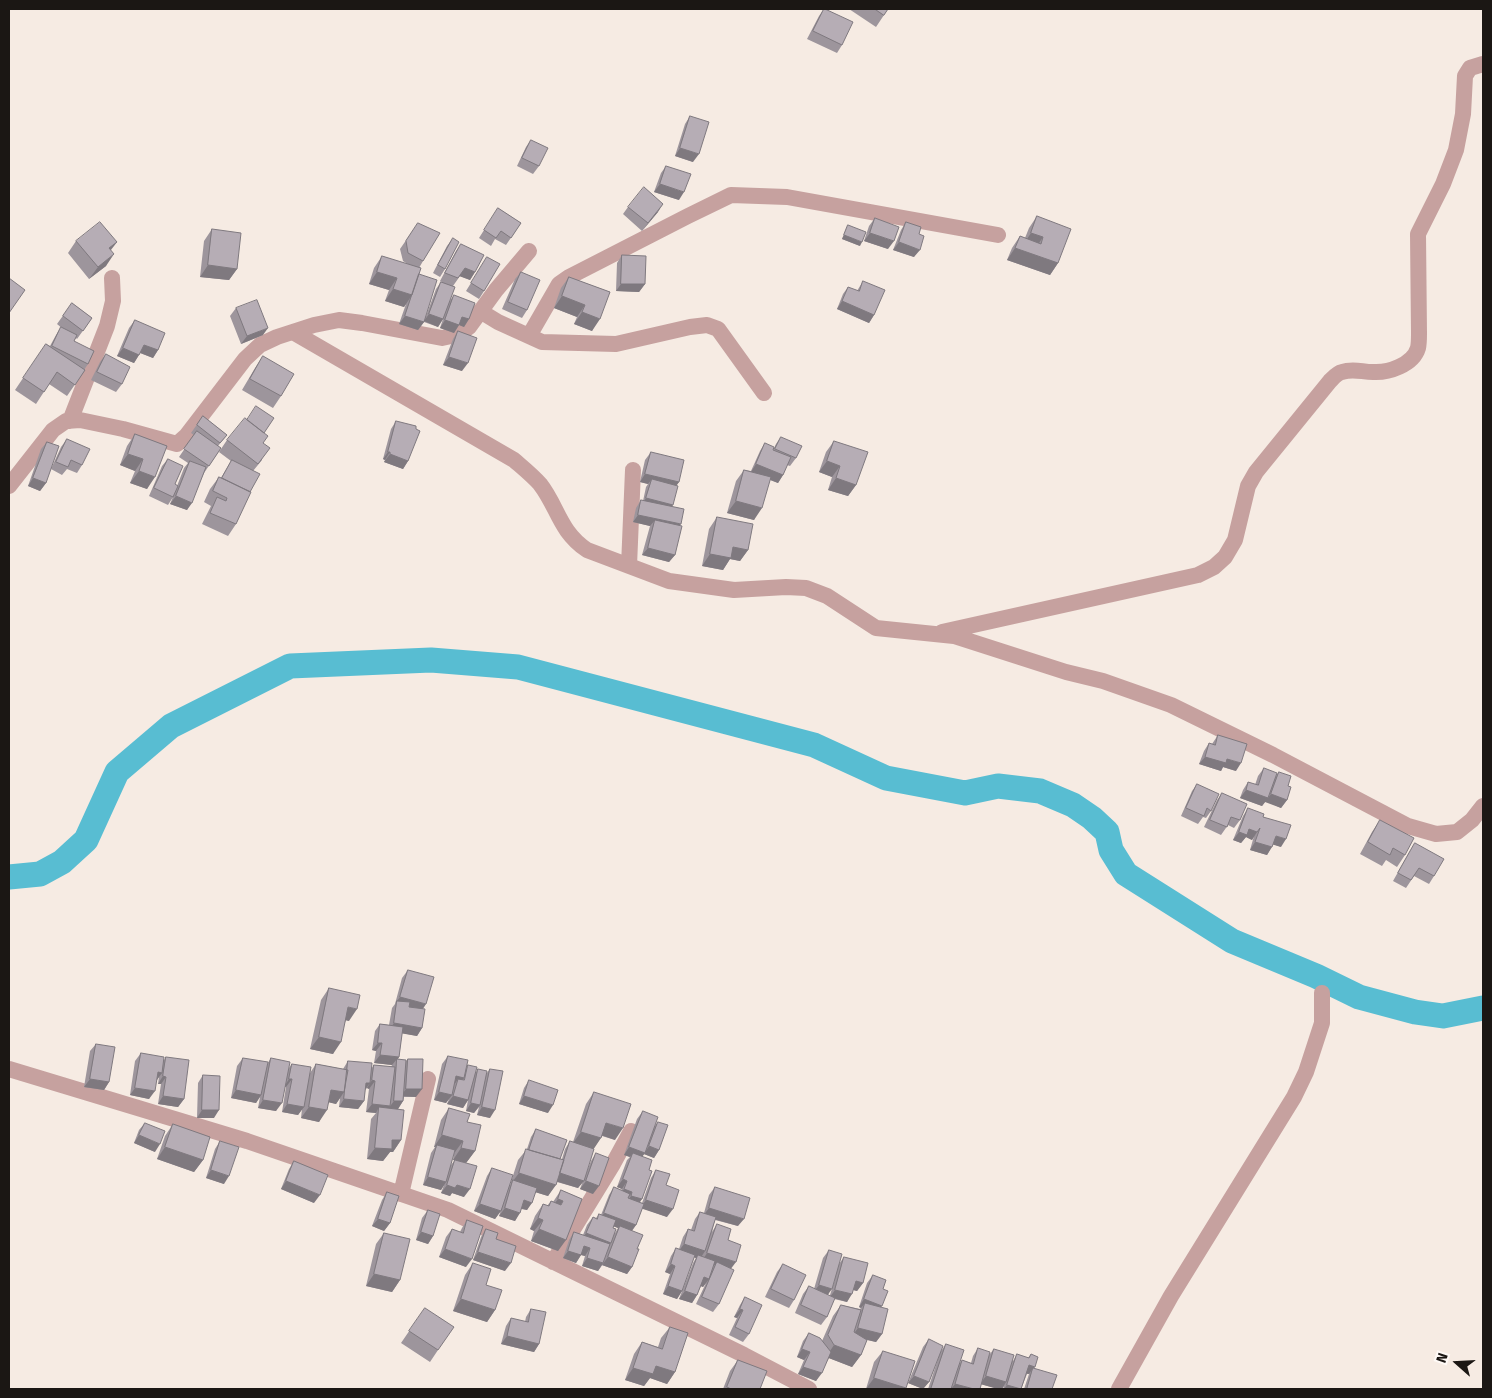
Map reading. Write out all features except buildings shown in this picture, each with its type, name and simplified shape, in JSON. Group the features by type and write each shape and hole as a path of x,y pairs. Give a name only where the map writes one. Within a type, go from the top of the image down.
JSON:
{"street":[{"path":"932,634 1198,575 1214,567 1225,557 1235,540 1248,486 1256,472 1330,381 1340,372 1354,370 1386,372 1412,358 1418,349 1420,333 1418,234 1456,150 1463,114 1465,76 1470,68 1483,64"},
{"path":"529,336 559,284 679,220 731,196 787,197 998,235"},
{"path":"9,486 53,430 70,421 80,420 114,427 177,444 186,436 245,359 260,345 314,324 339,320 442,338 462,332 469,326 530,251"},
{"path":"70,421 107,326 113,301 112,278"},
{"path":"480,311 498,322 542,342 616,344 690,327 713,326 718,329 764,393"},
{"path":"293,332 514,460 540,484 566,530 578,544 587,550 669,581 734,590 786,587 806,588 827,596 876,628 954,636 1066,672 1103,681 1171,705 1273,755 1408,826 1436,834 1457,832 1472,820 1483,806"},
{"path":"628,566 633,470"},
{"path":"1119,1389 1170,1296 1294,1097 1306,1072 1322,1023 1322,993"},
{"path":"9,1069 246,1141 448,1210 744,1355 809,1389"},
{"path":"401,1194 428,1079"},
{"path":"553,1262 613,1164 631,1130"}],"waterway":[{"path":"9,877 40,874 62,862 86,840 117,772 171,726 290,666 431,660 518,667 814,745 886,778 965,793 998,786 1040,791 1073,805 1092,818 1107,832 1111,850 1126,874 1232,941 1316,976 1359,997 1415,1012 1443,1016 1483,1008"}]}
